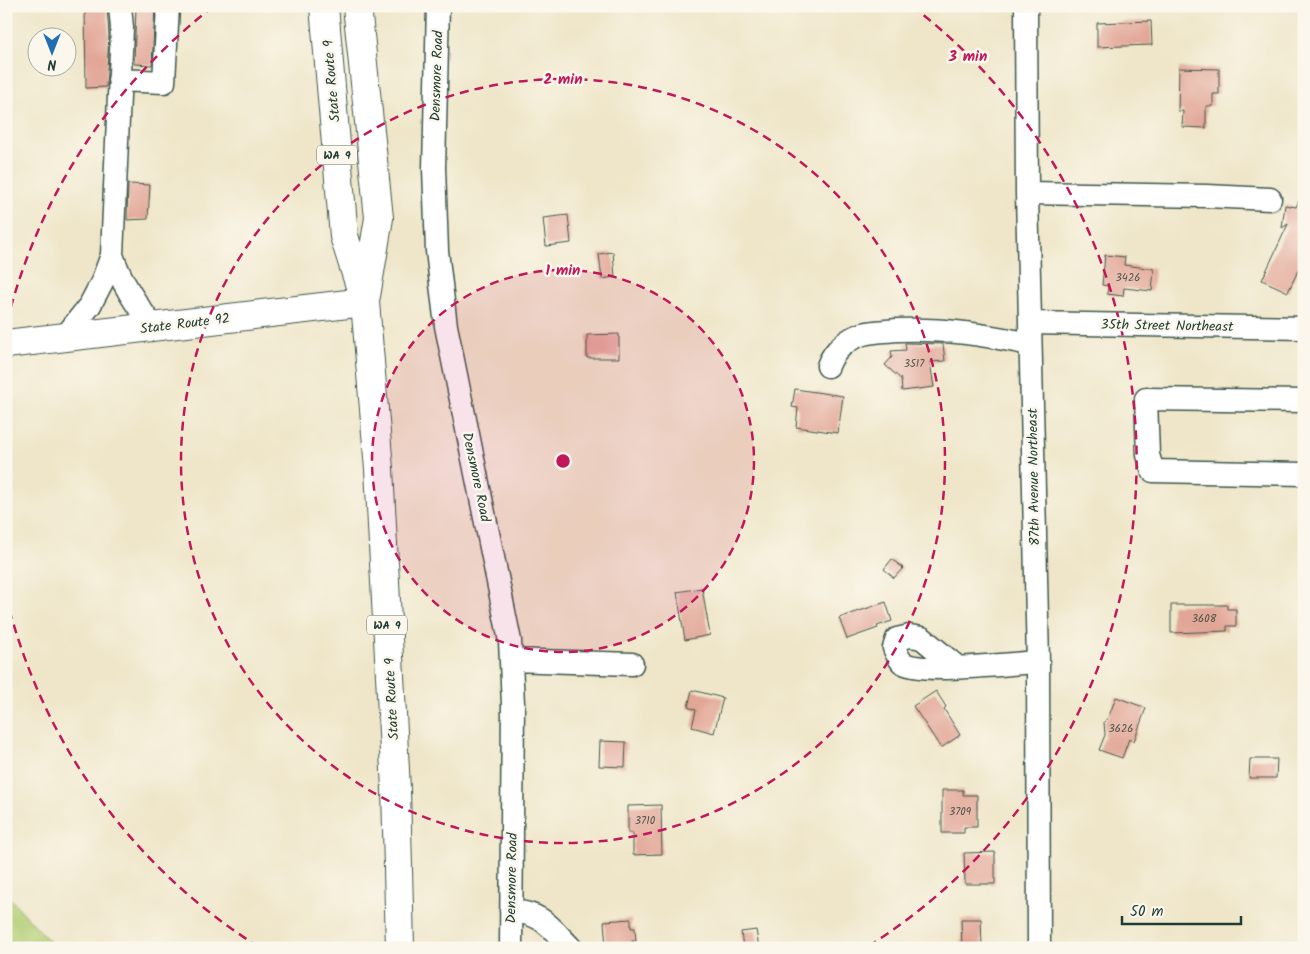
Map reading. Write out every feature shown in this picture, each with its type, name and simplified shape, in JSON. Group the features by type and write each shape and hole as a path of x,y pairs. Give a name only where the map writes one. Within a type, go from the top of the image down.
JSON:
{"main road":[{"name":"State Route 9","path":"324,6 344,236 364,302 380,498 396,789 400,948"},
{"name":"State Route 9","path":"358,6 379,218 364,302"},
{"name":"State Route 92","path":"6,344 364,302"}],"street":[{"path":"65,337 90,305 102,282 112,255 122,28 120,6"},
{"path":"119,80 164,82 168,6"},
{"name":"Densmore Road","path":"438,6 434,168 438,260 446,326 510,640 513,704 511,948"},
{"name":"87th Avenue Northeast","path":"1026,6 1027,193 1038,662 1039,948"},
{"path":"1027,193 1270,199"},
{"path":"112,255 118,272 153,327"},
{"name":"35th Street Northeast","path":"828,366 841,347 852,338 864,334 916,330 970,333 1030,333 1304,328"},
{"path":"1304,401 1146,398 1148,455 1153,471 1304,474"},
{"path":"511,660 632,664"},
{"path":"957,667 1038,662"},
{"path":"511,911 524,912 541,918 571,948"}],"green space":[{"path":"6,894 51,943 55,948 6,948"}],"building":[{"path":"85,6 107,6 109,36 106,87 86,88"},
{"path":"136,6 155,6 152,65 134,64"},
{"path":"1151,21 1152,45 1097,47 1097,23"},
{"path":"1179,68 1219,69 1219,94 1213,94 1213,106 1206,106 1206,128 1182,127 1183,111 1178,111"},
{"path":"128,184 150,185 148,219 127,220"},
{"path":"1304,190 1302,237 1304,258 1288,292 1262,280 1288,224 1282,228 1285,205 1296,207"},
{"path":"568,215 571,243 546,246 543,218"},
{"path":"613,252 615,277 602,279 599,254"},
{"path":"1105,255 1125,257 1124,265 1154,269 1152,291 1124,288 1123,296 1107,294 1108,286 1102,285"},
{"path":"619,334 619,358 587,358 587,335"},
{"path":"905,343 943,344 945,361 930,362 934,387 902,391 901,379 885,365 892,357 891,351 906,350"},
{"path":"795,389 843,396 838,433 796,427 798,408 792,407"},
{"path":"892,559 903,568 894,578 884,569"},
{"path":"702,588 710,635 685,640 677,592"},
{"path":"886,602 892,621 847,639 839,618"},
{"path":"1171,605 1227,605 1227,609 1236,609 1236,626 1227,626 1227,631 1171,633"},
{"path":"692,690 723,698 714,733 692,727 696,710 688,707"},
{"path":"936,691 946,707 944,709 960,735 941,748 913,706"},
{"path":"1116,697 1146,708 1134,741 1129,739 1122,758 1099,750 1105,735 1104,722 1109,716"},
{"path":"600,741 626,742 625,767 599,766"},
{"path":"1250,759 1277,759 1276,778 1249,778"},
{"path":"942,790 963,790 963,795 977,795 977,827 964,827 964,833 942,833"},
{"path":"661,805 662,854 633,855 633,833 628,833 628,806"},
{"path":"995,852 995,884 965,884 964,853"},
{"path":"631,919 631,928 635,928 636,941 632,941 633,948 606,948 604,921"},
{"path":"961,919 981,919 982,948 962,948"},
{"path":"756,930 759,948 743,948 741,932"}]}
